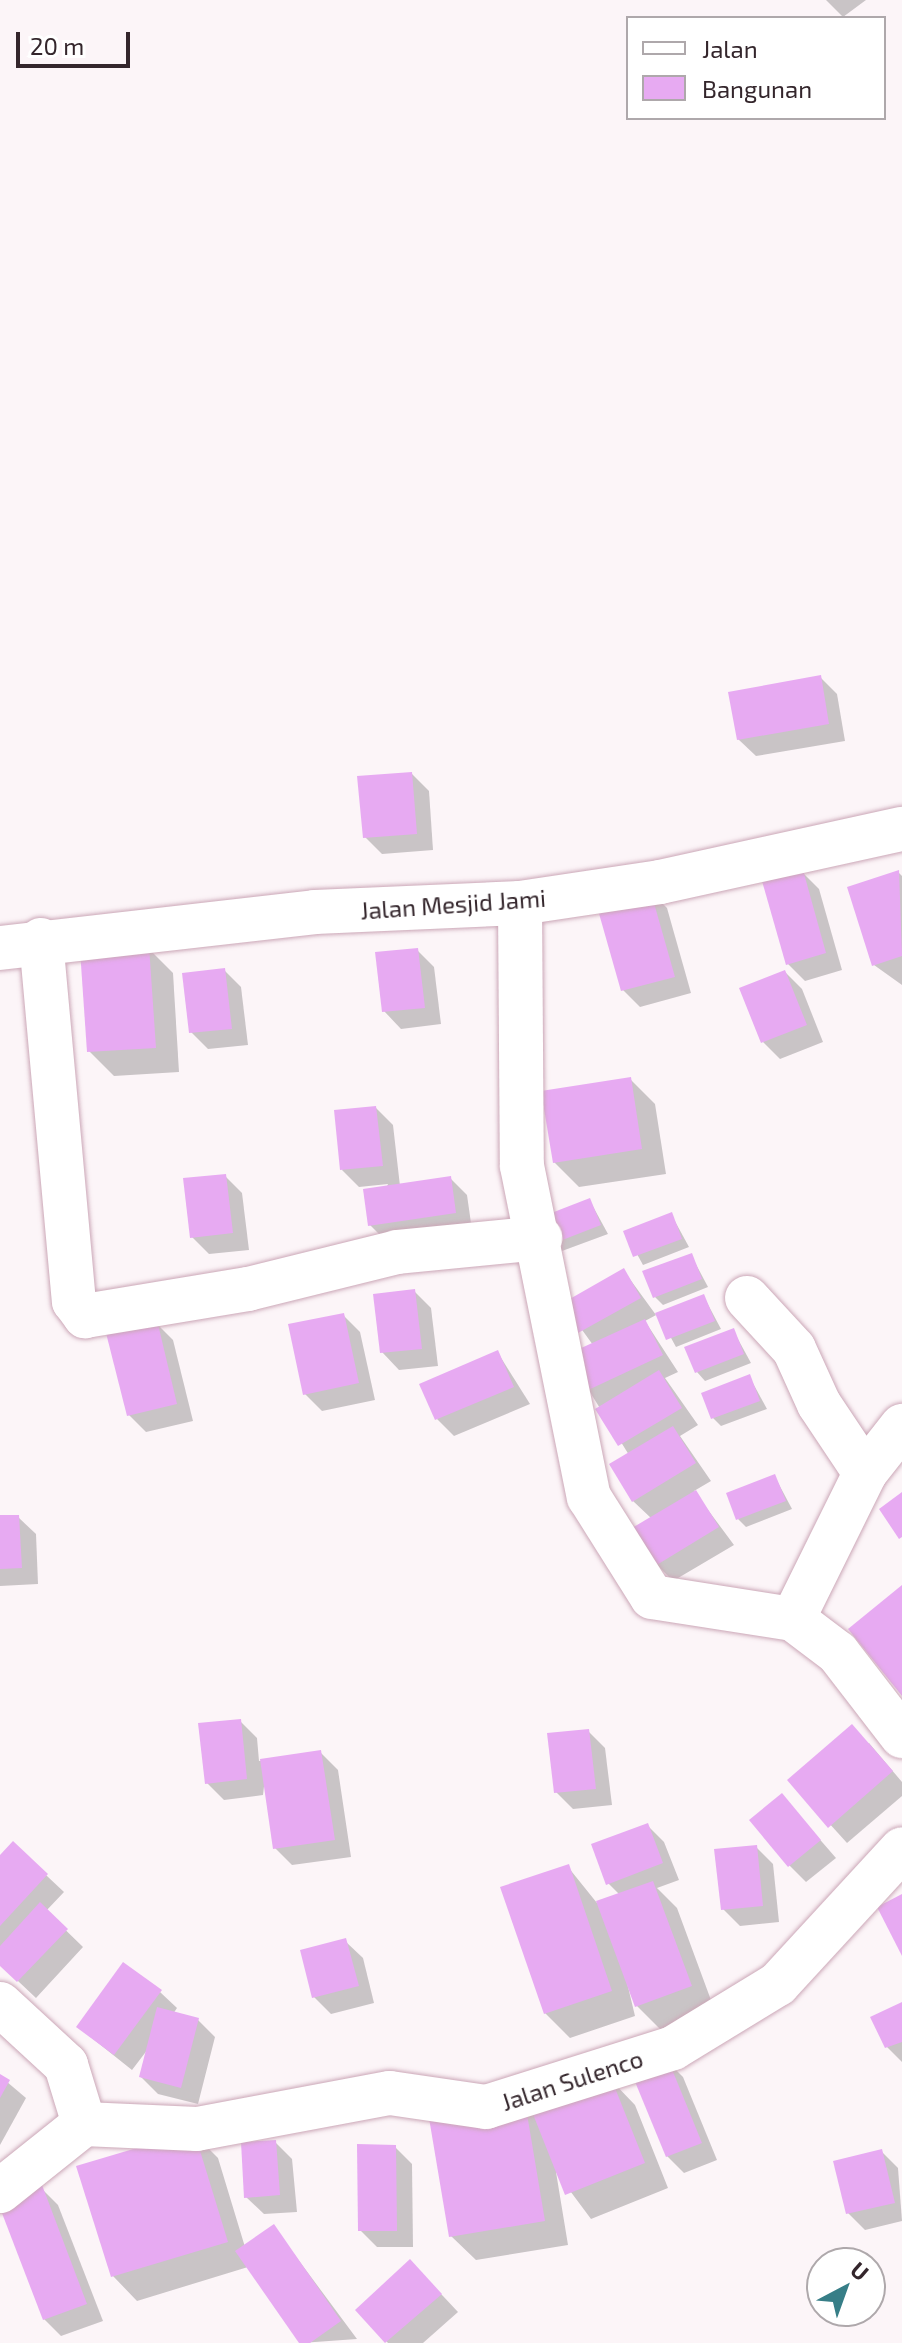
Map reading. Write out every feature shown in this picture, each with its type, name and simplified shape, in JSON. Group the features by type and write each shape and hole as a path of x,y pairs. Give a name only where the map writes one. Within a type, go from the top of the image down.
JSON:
{"street":[{"name":"Jalan Mesjid Jami","path":"20,944 315,912 520,903 660,882 902,829"},
{"path":"520,903 522,1166 540,1238 589,1497 652,1597 793,1619 838,1653 902,1736"},
{"path":"20,944 74,1301 85,1316 248,1289 397,1252 540,1238"},
{"path":"747,1298 794,1349 819,1404 865,1473"},
{"path":"793,1619 865,1473 902,1426"},
{"name":"Jalan Sulenco","path":"84,2124 197,2129 390,2093 486,2107 673,2048 778,1984 902,1849"},
{"path":"0,2004 66,2065 84,2124 0,2191"}],"building":[{"path":"821,675 829,724 737,740 728,692"},
{"path":"412,772 417,834 363,838 357,776"},
{"path":"803,870 826,953 786,965 762,881"},
{"path":"899,870 902,956 872,966 847,887"},
{"path":"650,889 675,977 621,991 596,903"},
{"path":"149,946 156,1048 87,1052 80,950"},
{"path":"418,948 425,1008 382,1012 375,952"},
{"path":"225,968 232,1029 189,1033 182,973"},
{"path":"785,970 807,1025 761,1043 739,988"},
{"path":"631,1077 642,1149 553,1163 541,1091"},
{"path":"376,1106 383,1166 340,1170 334,1110"},
{"path":"226,1174 233,1233 190,1238 183,1178"},
{"path":"451,1176 456,1213 368,1226 363,1189"},
{"path":"590,1198 601,1225 552,1244 541,1217"},
{"path":"672,1212 682,1239 633,1257 623,1231"},
{"path":"692,1253 702,1279 653,1298 642,1271"},
{"path":"624,1268 641,1298 578,1333 561,1304"},
{"path":"415,1289 422,1349 380,1353 373,1294"},
{"path":"704,1294 715,1321 666,1340 655,1313"},
{"path":"344,1313 359,1383 303,1395 288,1324"},
{"path":"645,1319 663,1355 586,1391 568,1354"},
{"path":"157,1320 177,1404 127,1416 106,1333"},
{"path":"734,1328 744,1354 695,1373 684,1347"},
{"path":"498,1350 514,1387 435,1420 419,1384"},
{"path":"659,1370 682,1408 618,1446 595,1409"},
{"path":"750,1374 760,1401 711,1419 701,1393"},
{"path":"673,1426 696,1463 632,1502 609,1464"},
{"path":"775,1474 786,1501 736,1520 726,1493"},
{"path":"696,1490 719,1527 655,1566 632,1528"},
{"path":"902,1492 902,1537 899,1539 879,1509"},
{"path":"0,1515 19,1515 22,1568 0,1569"},
{"path":"902,1585 902,1696 848,1629"},
{"path":"241,1719 247,1779 205,1784 198,1723"},
{"path":"852,1724 893,1771 828,1828 787,1780"},
{"path":"589,1729 596,1789 554,1793 547,1733"},
{"path":"321,1750 335,1840 273,1849 260,1759"},
{"path":"782,1793 821,1840 788,1867 749,1820"},
{"path":"648,1823 663,1863 606,1885 591,1844"},
{"path":"13,1841 48,1874 0,1926 0,1855"},
{"path":"757,1845 763,1906 721,1910 714,1849"},
{"path":"569,1864 612,1991 544,2014 500,1887"},
{"path":"653,1881 692,1986 635,2007 596,1901"},
{"path":"902,1894 902,1956 877,1907"},
{"path":"40,1902 68,1929 17,1982 0,1966 0,1946"},
{"path":"346,1938 359,1986 312,1998 300,1950"},
{"path":"123,1962 162,1990 114,2055 76,2027"},
{"path":"902,2002 902,2042 885,2048 870,2017"},
{"path":"157,2007 199,2018 181,2088 139,2077"},
{"path":"667,2057 702,2143 666,2157 631,2072"},
{"path":"0,2074 10,2080 0,2098"},
{"path":"611,2078 645,2163 565,2195 531,2109"},
{"path":"525,2102 545,2221 449,2237 429,2118"},
{"path":"194,2131 228,2242 111,2277 76,2166"},
{"path":"276,2140 280,2195 244,2198 241,2142"},
{"path":"357,2144 396,2145 397,2231 358,2231"},
{"path":"882,2149 895,2203 846,2214 833,2161"},
{"path":"42,2185 87,2304 43,2320 0,2208"},
{"path":"274,2224 341,2321 310,2343 299,2343 235,2251"},
{"path":"410,2259 442,2294 385,2343 355,2310"}]}
